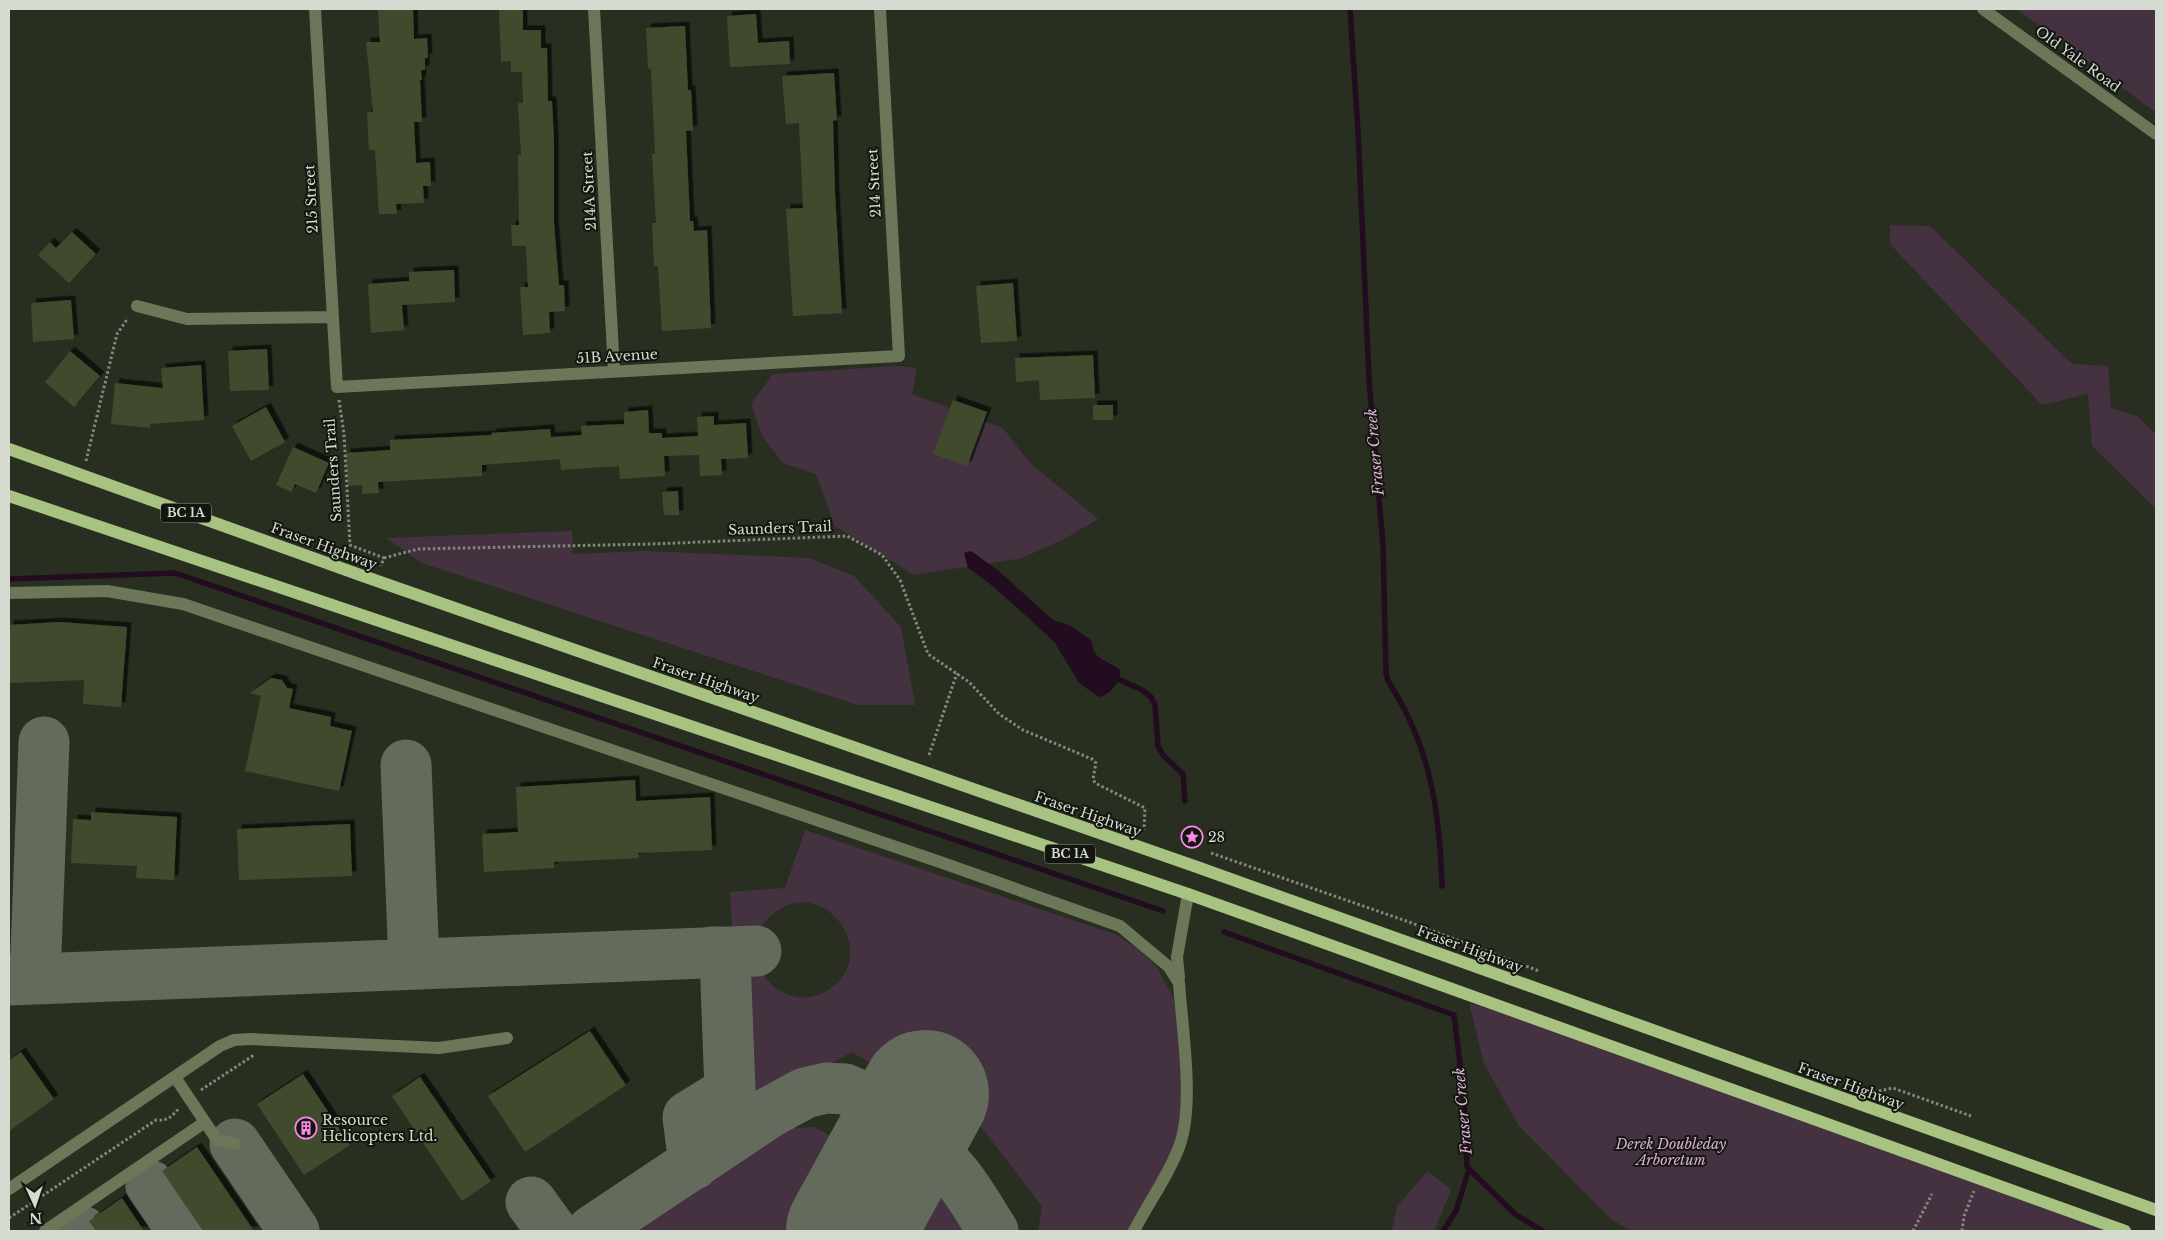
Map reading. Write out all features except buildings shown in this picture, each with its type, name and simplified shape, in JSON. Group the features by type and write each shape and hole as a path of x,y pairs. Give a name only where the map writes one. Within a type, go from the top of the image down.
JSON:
{"main road":[{"name":"Fraser Highway","path":"9,449 373,580 1197,867 1985,1151 2156,1210"},
{"name":"BC 1A","path":"9,496 1188,894 2124,1231"}],"street":[{"name":"215 Street","path":"315,9 337,387"},
{"name":"214A Street","path":"594,9 614,371"},
{"name":"214 Street","path":"880,9 899,356"},
{"name":"Old Yale Road","path":"1982,9 2156,134"},
{"path":"137,306 187,319 333,317"},
{"name":"51B Avenue","path":"337,387 899,356"},
{"path":"9,593 107,590 183,604 940,862 1120,926 1169,966 1179,983"},
{"path":"1134,1231 1166,1175 1185,1129 1188,1111 1177,957 1188,894"},
{"path":"9,1189 220,1046 234,1040 251,1038 440,1048 507,1038"},
{"path":"175,1076 217,1140 235,1144"},
{"path":"44,1231 205,1122"}],"path":[{"path":"85,462 117,334 137,306"},
{"name":"Saunders Trail","path":"337,387 344,434 350,545 384,558 418,549 652,544 847,536 882,555 900,580 928,654 969,682 998,714 1023,730 1096,763 1093,779 1095,783 1145,808 1144,830"},
{"path":"381,566 384,558"},
{"path":"929,755 957,673"},
{"path":"9,1218 156,1120 164,1121 173,1115 189,1098 259,1052"},
{"path":"1868,1094 1893,1088 1971,1116"},
{"path":"1962,1231 1964,1216 1978,1180"},
{"path":"1913,1231 1932,1194"}],"green space":[{"path":"2017,9 2156,9 2156,112 2147,106"},
{"path":"1890,225 1930,226 2072,364 2108,366 2111,408 2137,416 2156,434 2156,509 2092,446 2088,394 2042,405 1890,244"},
{"path":"897,366 917,368 912,394 1003,428 1029,462 1098,519 1064,539 1022,558 914,575 835,526 816,474 783,463 763,437 751,404 773,374"},
{"path":"572,531 573,554 645,551 809,558 854,576 901,627 915,705 858,705 422,563 386,538"},
{"path":"805,830 1117,935 1139,950 1156,966 1173,997 1180,1027 1184,1104 1175,1148 1130,1231 1038,1231 1042,1206 975,1119 851,1052 755,1110 742,1099 738,965 757,963 768,981 776,988 794,997 804,998 825,992 842,977 850,959 849,941 841,924 828,911 811,903 792,904 773,914 762,927 757,943 733,944 730,892 785,888"},
{"name":"Derek Doubleday Arboretum","path":"1469,1003 1587,1038 2123,1231 1632,1231 1612,1220 1519,1126 1484,1064"},
{"path":"814,1127 840,1141 847,1170 814,1231 639,1231 667,1202 776,1129"},
{"path":"1428,1171 1451,1190 1434,1231 1392,1231 1397,1206"},
{"path":"937,1191 954,1200 978,1231 887,1231 901,1207 910,1199"}],"shaded area":[{"path":"971,551 999,571 1053,620 1071,626 1092,641 1093,648 1098,656 1120,670 1119,679 1111,691 1099,697 1079,683 1055,643 990,584 968,568 964,553"}],"waterway":[{"name":"Fraser Creek","path":"1350,9 1358,131 1369,379 1383,545 1386,673 1388,681 1414,729 1430,779 1439,831 1442,886"},
{"path":"9,579 175,573 1163,911"},
{"path":"1112,676 1142,690 1151,697 1155,705 1158,746 1163,755 1183,774 1185,801"},
{"name":"Fraser Creek","path":"1224,932 1454,1015 1464,1096 1467,1167 1516,1215 1543,1231"},
{"path":"1443,1231 1456,1211 1469,1169"}],"taxiway":[{"path":"35,978 44,742"},
{"path":"406,765 414,963"},
{"path":"9,980 756,951"},
{"path":"694,1164 688,1117 730,1091 725,957 718,952 711,952"},
{"path":"592,1231 770,1112 805,1093 826,1088 845,1089 872,1100 889,1123 891,1136 885,1166"},
{"path":"235,1144 294,1231"},
{"path":"885,1166 900,1153 910,1149 923,1150 936,1156 959,1178 993,1231"},
{"path":"151,1186 183,1231"},
{"path":"531,1202 552,1231"}],"runway":[{"path":"850,1231 925,1094"}],"place":[{"name":"28","path":"1192,837"},
{"name":"Resource Helicopters Ltd.","path":"306,1128"}]}
